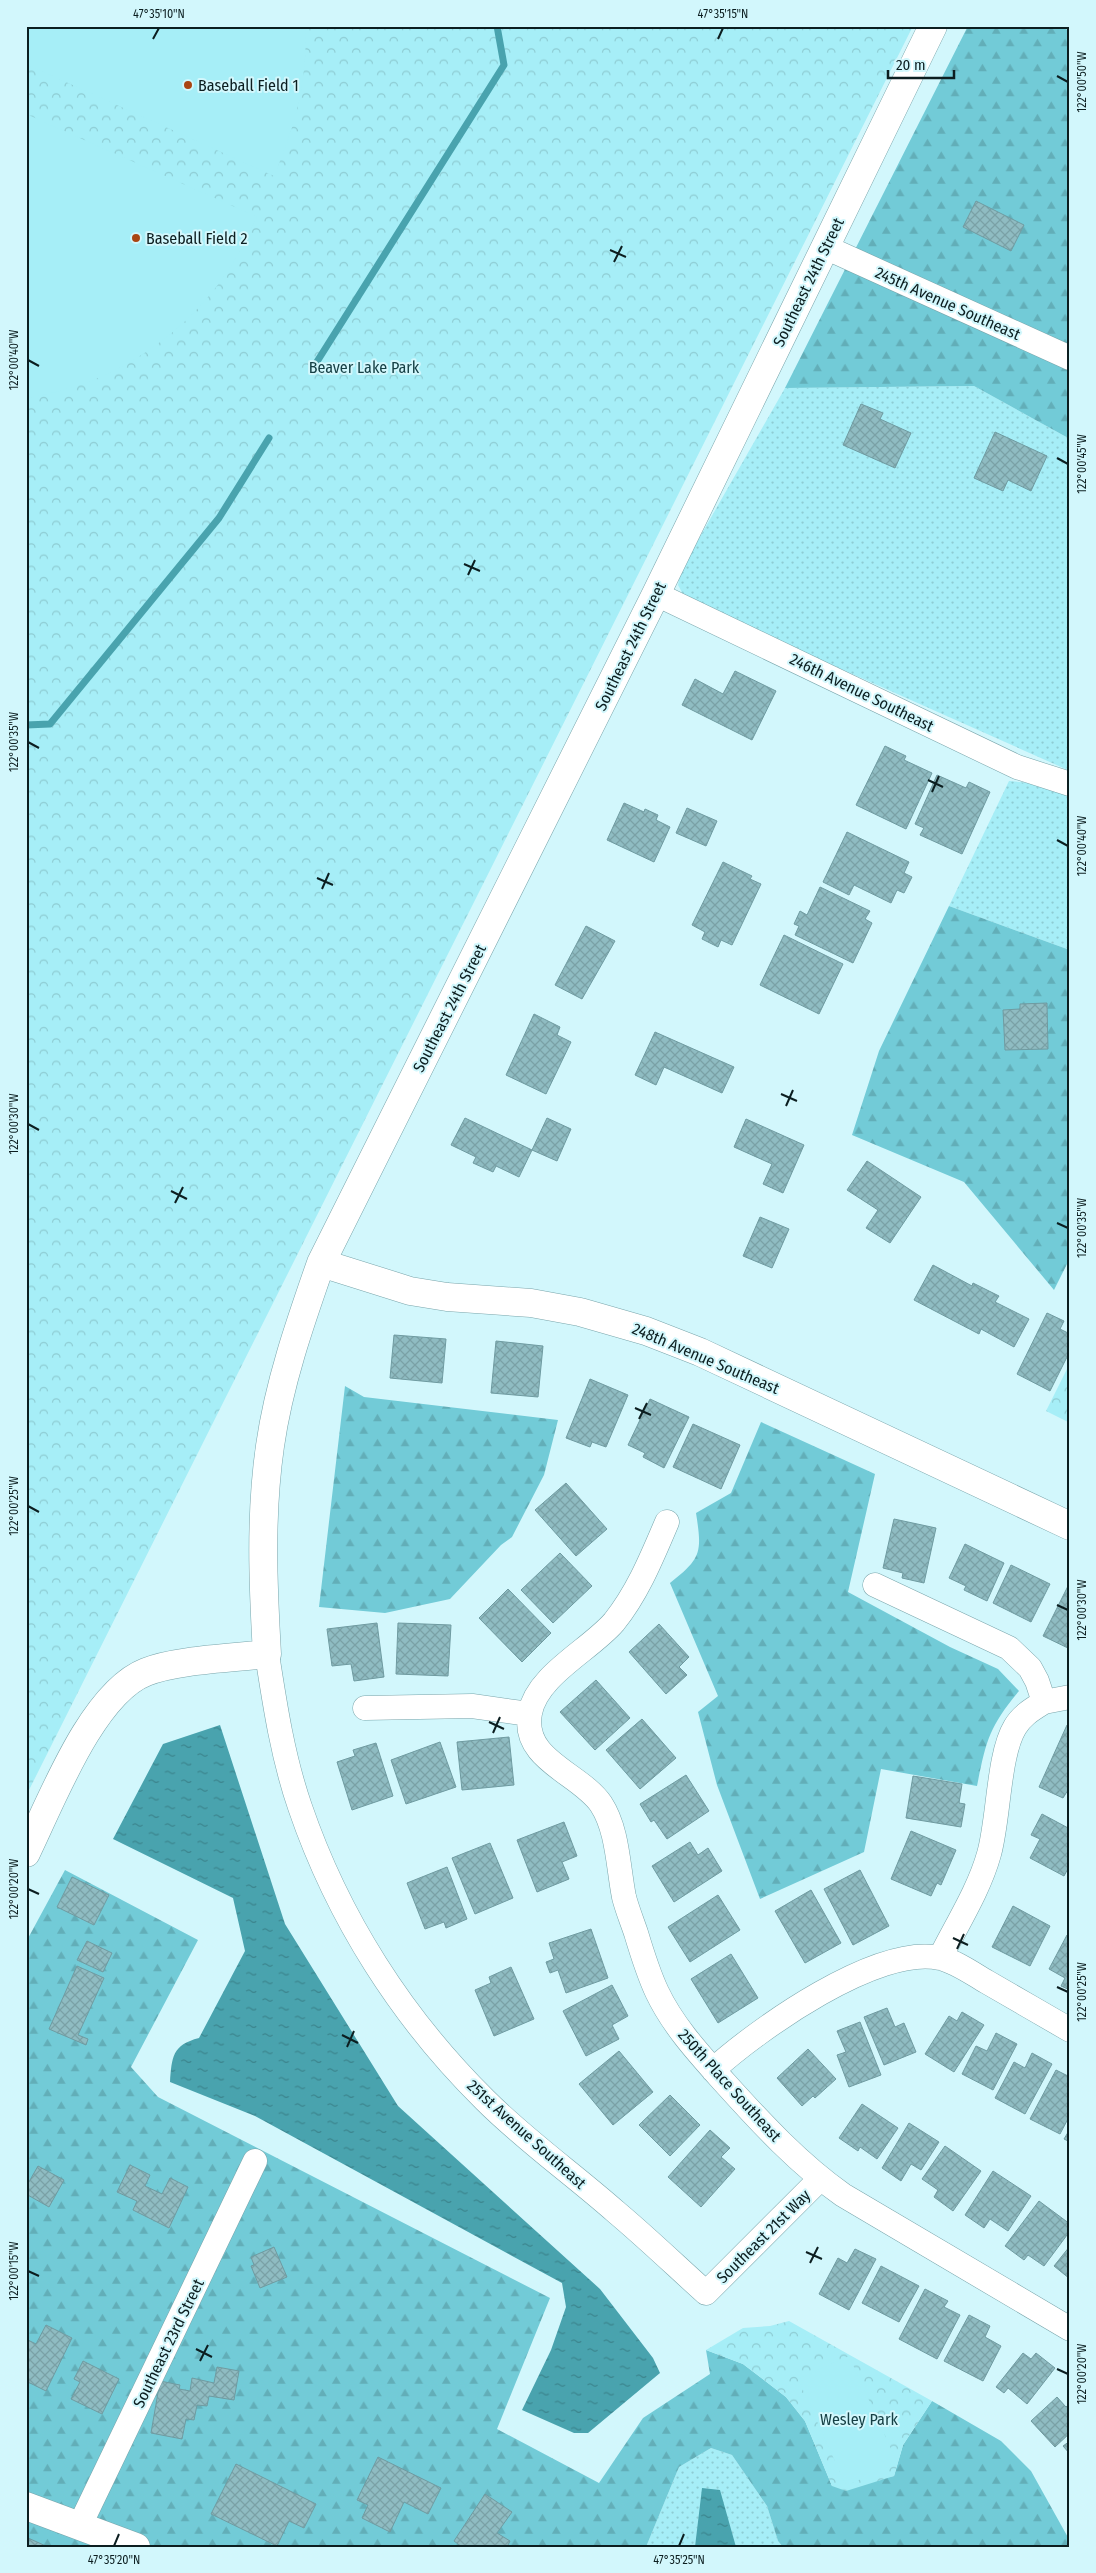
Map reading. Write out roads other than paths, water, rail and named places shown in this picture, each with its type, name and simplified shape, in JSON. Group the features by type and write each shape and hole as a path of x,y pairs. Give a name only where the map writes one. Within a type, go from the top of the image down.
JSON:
{"street":[{"name":"Southeast 24th Street","path":"321,1263 656,594 933,26"},
{"name":"245th Avenue Southeast","path":"825,248 1070,358"},
{"name":"246th Avenue Southeast","path":"656,594 1017,767 1070,784"},
{"name":"248th Avenue Southeast","path":"321,1263 410,1291 447,1297 531,1304 574,1310 646,1331 700,1352 1070,1526"},
{"name":"251st Avenue Southeast","path":"321,1263 296,1336 270,1445 262,1575 266,1654 280,1734 300,1807 331,1883 390,1989 432,2043 485,2100 555,2163 616,2212 706,2293"},
{"path":"365,1708 472,1706 529,1714 542,1688 612,1624 627,1605 643,1577 666,1522"},
{"path":"875,1585 1009,1648 1030,1668 1037,1681 1044,1702"},
{"path":"26,1853 86,1734 110,1698 125,1685 145,1672 172,1666 266,1654"},
{"path":"940,1958 978,1884 989,1855 1007,1749 1015,1727 1025,1714 1044,1702 1070,1698"},
{"name":"250th Place Southeast","path":"529,1714 531,1736 535,1746 546,1758 589,1790 602,1804 612,1826 625,1899 657,1994 682,2034 713,2070 759,2121 820,2179 843,2196 1070,2329"},
{"path":"713,2070 766,2026 863,1972 892,1962 915,1958 940,1958 962,1968 1070,2030"},
{"name":"Southeast 23rd Street","path":"80,2525 255,2161"},
{"name":"Southeast 21st Way","path":"706,2293 820,2179"},
{"path":"26,2506 136,2547"}],"water":[{"path":"220,1725 285,1924 398,2106 600,2289 653,2358 660,2373 588,2433 574,2433 522,2410 551,2350 566,2307 562,2283 255,2116 170,2082 175,2053 183,2044 199,2038 245,1951 233,1898 113,1839 163,1744"},
{"path":"702,2488 720,2490 736,2547 695,2547"}],"waterway":[{"path":"313,368 504,65 497,26"},
{"path":"26,725 50,724 219,518 269,438"}],"place":[{"name":"Baseball Field 1","path":"188,85"},
{"name":"Baseball Field 2","path":"136,238"}],"park label":[{"name":"Beaver Lake Park","path":"364,367"},
{"name":"Wesley Park","path":"859,2419"}]}
